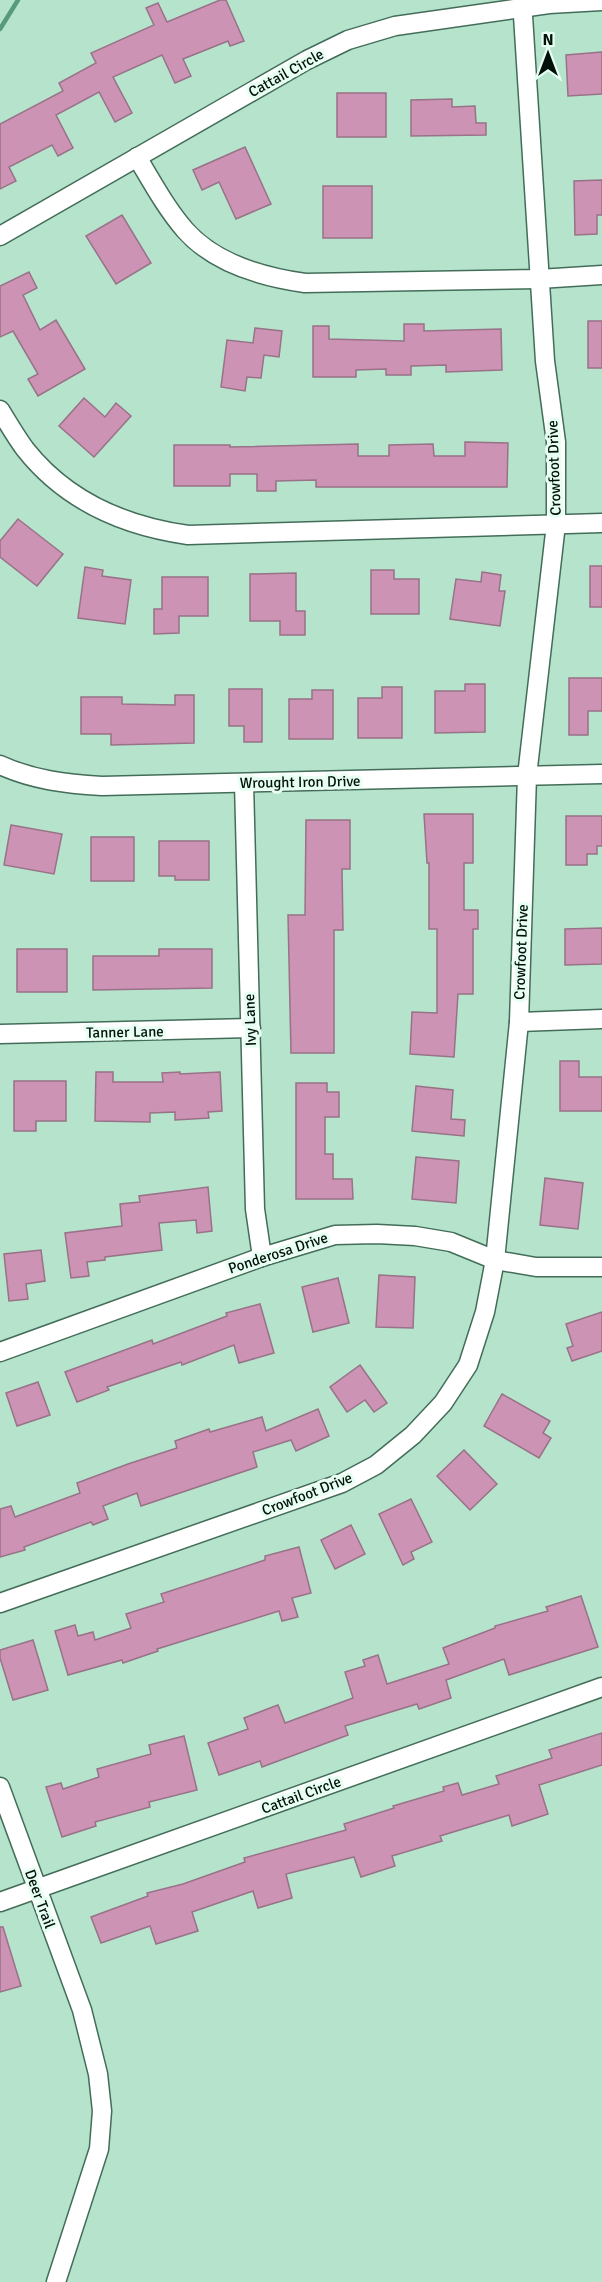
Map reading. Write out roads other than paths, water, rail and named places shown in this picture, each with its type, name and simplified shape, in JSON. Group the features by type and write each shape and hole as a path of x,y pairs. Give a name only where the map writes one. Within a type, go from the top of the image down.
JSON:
{"street":[{"name":"Cattail Circle","path":"0,236 307,60 348,40 395,26 523,4 602,1"},
{"name":"Crowfoot Drive","path":"0,1603 342,1483 376,1465 413,1436 443,1403 468,1365 485,1312 495,1260 519,1022 527,777 556,524 556,442 545,361 523,4"},
{"path":"137,157 162,200 186,232 210,251 242,269 276,279 304,283 539,279 602,275"},
{"path":"0,410 25,450 60,484 94,507 128,523 153,530 188,535 602,523"},
{"name":"Wrought Iron Drive","path":"0,765 33,778 69,784 102,786 602,774"},
{"name":"Ivy Lane","path":"244,783 255,1209 262,1257"},
{"path":"519,1022 602,1019"},
{"name":"Tanner Lane","path":"0,1034 251,1028"},
{"name":"Ponderosa Drive","path":"0,1352 262,1257 335,1235 415,1236 451,1242 495,1260 536,1268 602,1267"},
{"name":"Cattail Circle","path":"0,1902 602,1687"},
{"name":"Deer Trail","path":"0,1787 82,2010 98,2074 102,2111 99,2149 56,2282"}],"waterway":[{"path":"0,29 18,0"}]}
